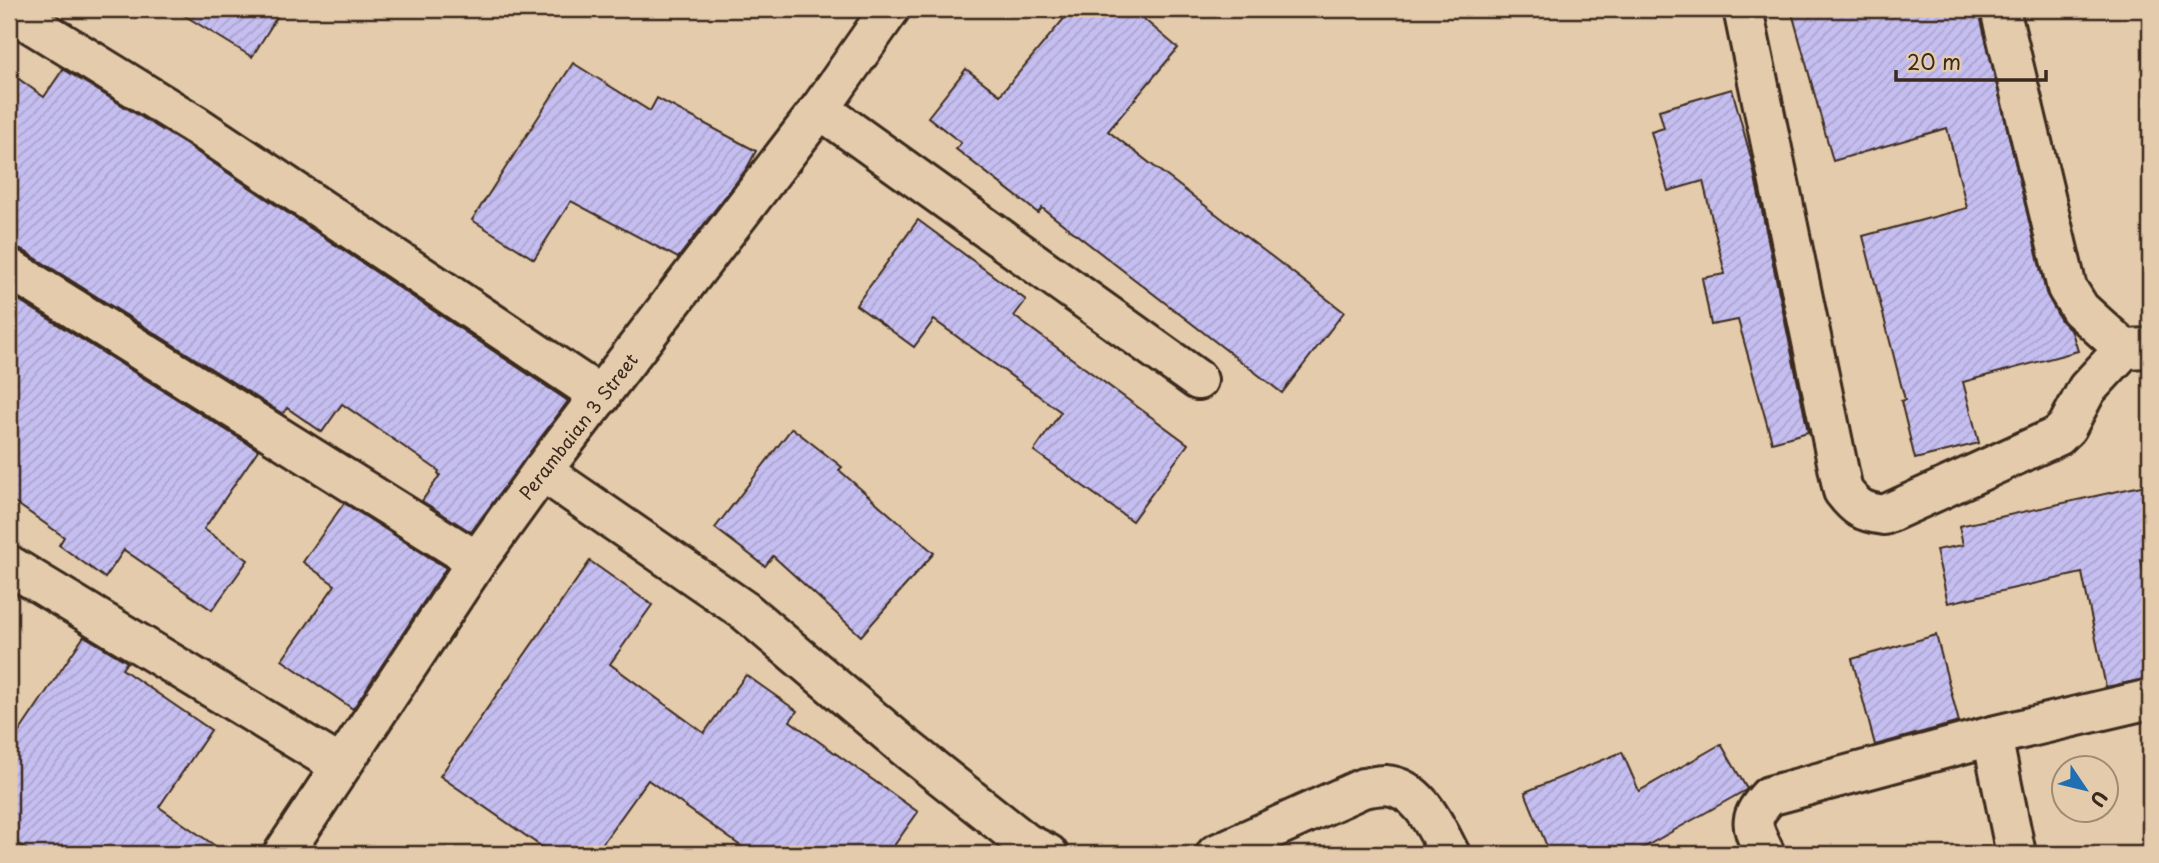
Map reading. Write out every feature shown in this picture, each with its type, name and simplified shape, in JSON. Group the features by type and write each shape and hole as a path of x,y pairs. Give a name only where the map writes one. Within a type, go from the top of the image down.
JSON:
{"street":[{"name":"Perambaian 3 Street","path":"283,854 477,561 542,471 820,109 890,9"},
{"path":"1743,9 1843,491 1855,507 1884,515 2058,436 2067,427 2087,389 2137,348 2080,309 2067,288 2000,9"},
{"path":"9,10 197,126 601,396"},
{"path":"820,109 1198,380"},
{"path":"9,268 477,561"},
{"path":"542,471 745,611 915,755 1026,844 1048,854"},
{"path":"9,565 341,765"},
{"path":"1765,854 1752,826 1754,814 1769,796 1992,736 2150,699"},
{"path":"1992,736 2017,854"},
{"path":"1216,854 1363,788 1385,785 1400,789 1415,800 1429,815 1450,854"}],"building":[{"path":"174,9 282,9 252,57"},
{"path":"1072,9 1132,9 1178,48 1108,131 1344,312 1282,393 1042,208 1038,213 956,149 961,143 928,117 966,69 1000,95"},
{"path":"1791,9 1979,9 2046,293 2061,321 2072,332 2078,351 1963,382 1979,443 1915,459 1901,401 1905,400 1863,236 1967,208 1947,128 1833,161"},
{"path":"573,63 650,111 657,98 756,151 747,168 678,258 571,201 534,259 472,220"},
{"path":"63,69 185,144 568,401 471,532 422,501 440,475 439,471 342,404 322,432 287,408 283,414 21,249 9,246 9,72 44,97"},
{"path":"1732,89 1751,158 1808,432 1772,442 1738,320 1711,325 1702,278 1725,274 1703,181 1668,191 1651,132 1664,128 1659,110"},
{"path":"918,220 1026,300 1014,316 1188,444 1132,521 1034,451 1061,412 934,320 914,347 856,305"},
{"path":"9,294 258,450 204,529 248,560 212,610 124,550 105,578 59,545 64,537 9,498"},
{"path":"792,428 842,467 839,470 934,553 861,636 773,556 765,566 715,528"},
{"path":"2150,484 2150,558 2141,560 2150,601 2150,678 2106,687 2082,573 1948,603 1936,550 1963,545 1959,526"},
{"path":"344,503 446,568 353,709 282,660 335,585 303,562"},
{"path":"590,561 652,605 610,664 704,733 746,675 797,711 790,721 918,812 888,854 752,854 648,780 595,854 552,854 440,776"},
{"path":"1936,635 1959,722 1875,745 1852,659"},
{"path":"84,636 127,662 122,669 211,730 159,807 227,854 34,854 9,837 9,747"},
{"path":"1721,744 1747,789 1744,791 1632,854 1550,854 1525,792 1622,752 1639,791"}]}
